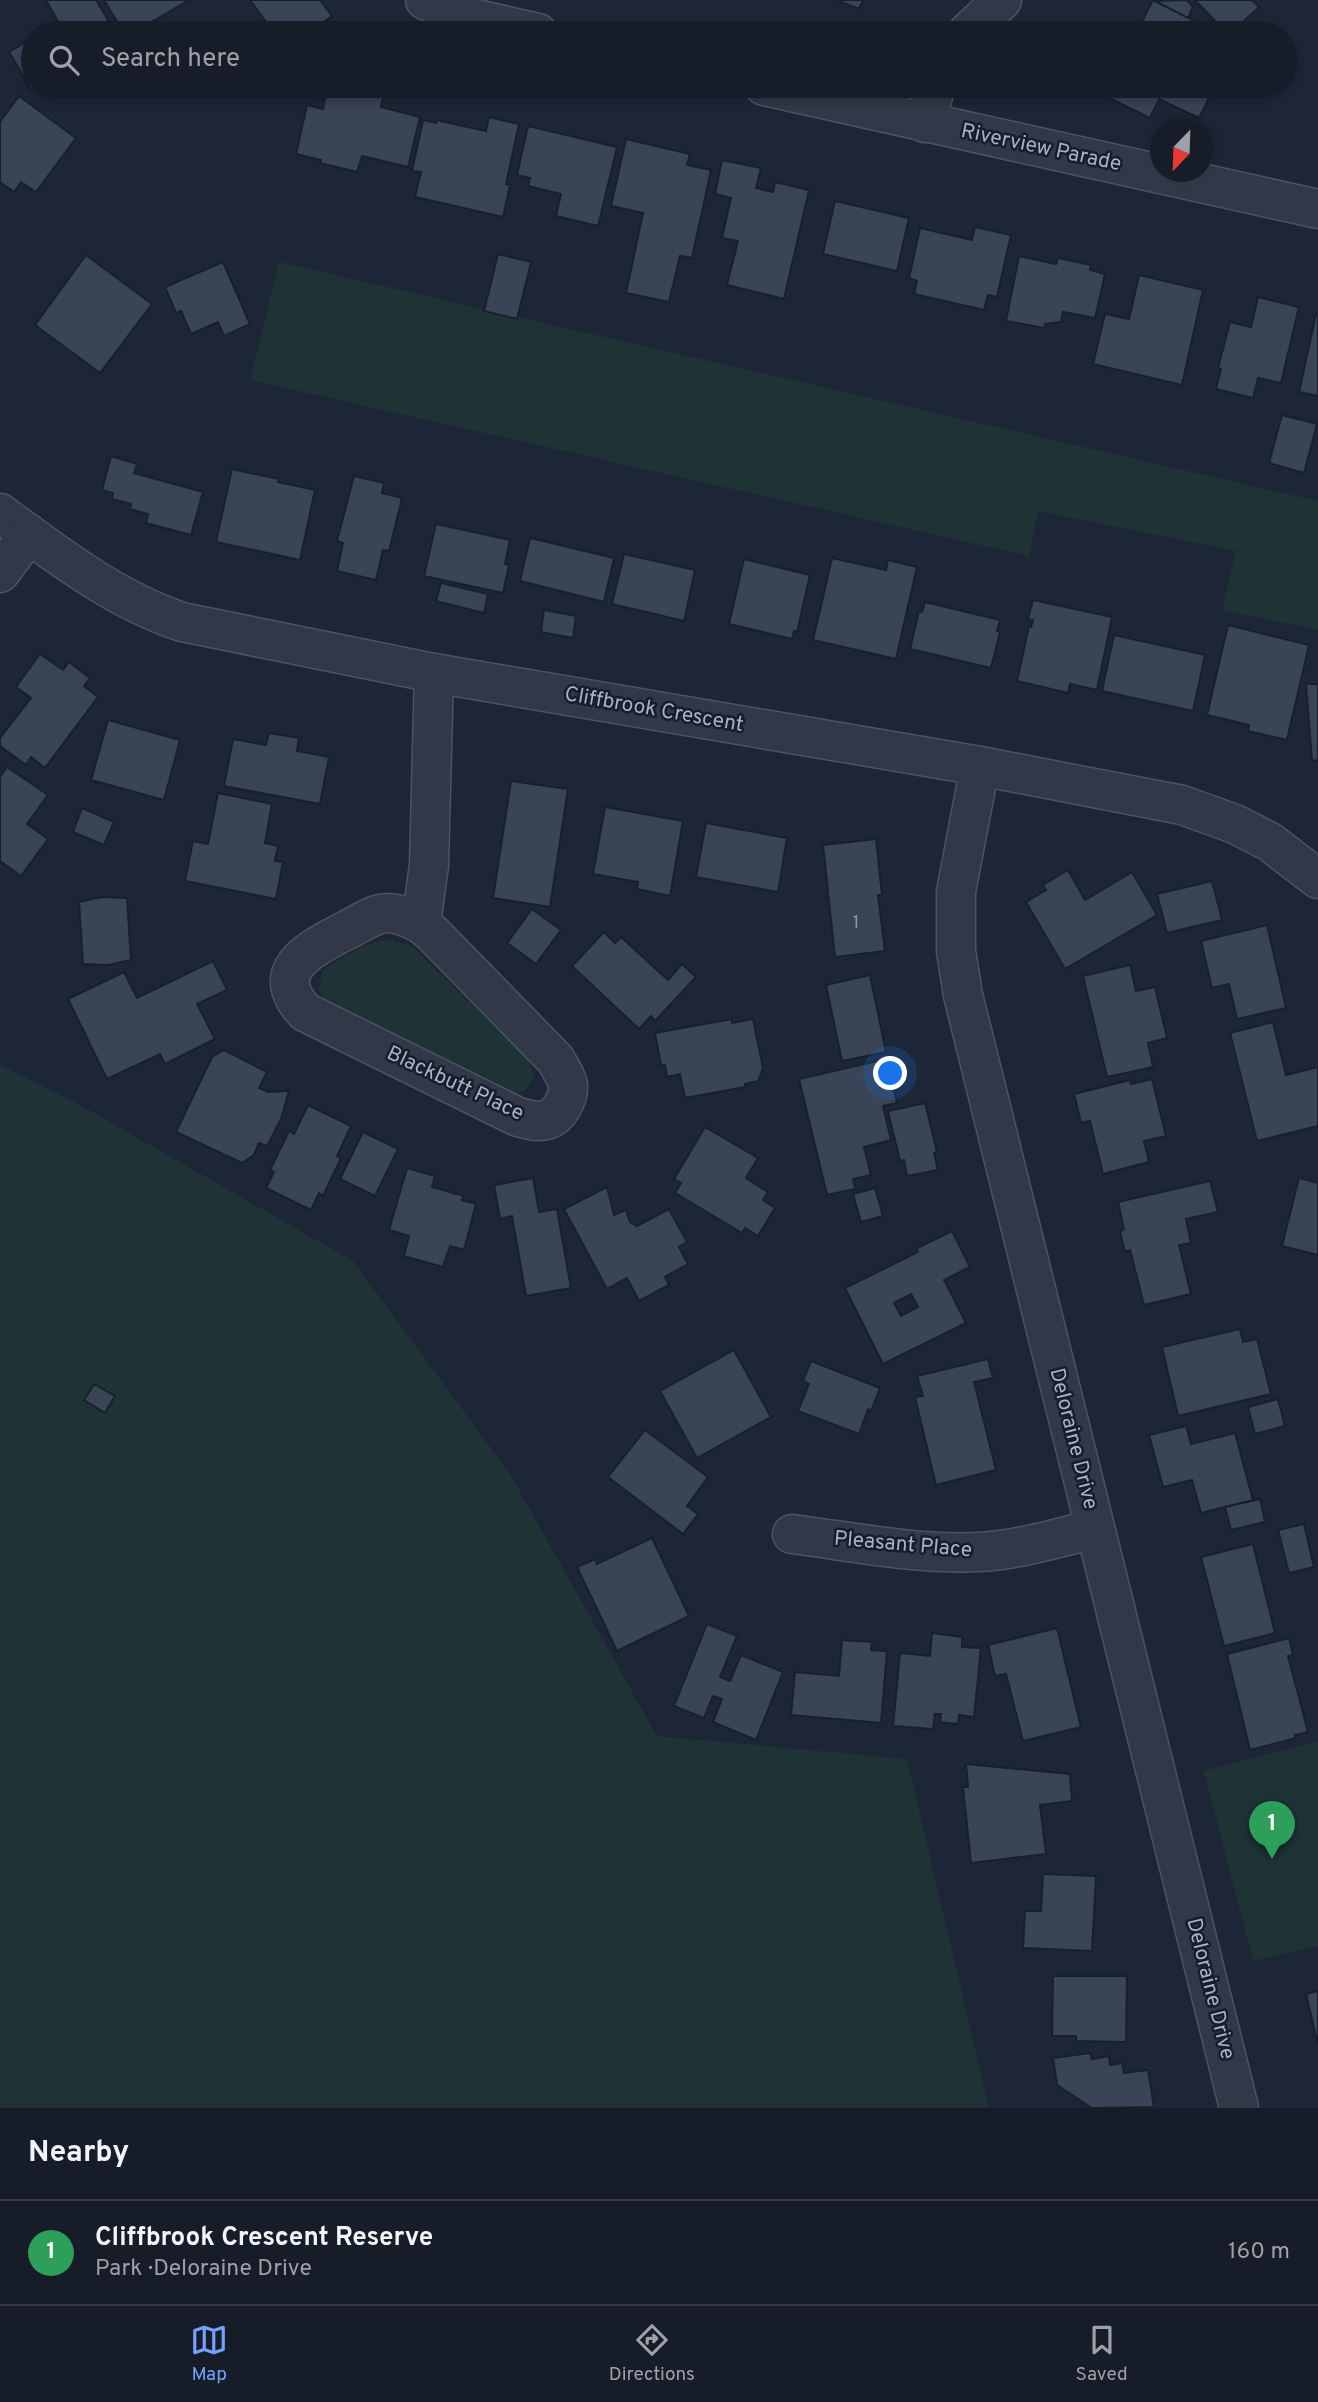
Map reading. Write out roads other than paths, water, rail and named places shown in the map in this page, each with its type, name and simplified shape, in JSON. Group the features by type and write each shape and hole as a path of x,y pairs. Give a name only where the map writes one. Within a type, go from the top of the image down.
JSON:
{"street":[{"path":"425,0 459,15 485,21"},
{"path":"980,21 1002,0"},
{"name":"Riverview Parade","path":"816,98 1318,209"},
{"path":"925,123 932,98"},
{"path":"0,573 15,523"},
{"name":"Cliffbrook Crescent","path":"15,523 116,594 171,619 227,633 434,673 980,766 1182,805 1235,824 1270,842 1318,879"},
{"path":"421,924 429,865 434,673"},
{"name":"Deloraine Drive","path":"980,766 956,892 956,951 967,1008 1240,2108"},
{"name":"Blackbutt Place","path":"380,914 399,914 421,924 555,1060 566,1076 568,1088 561,1108 554,1116 545,1121 518,1117 306,1012 295,1002 290,984 291,974 294,966 311,949 380,914"},
{"name":"Pleasant Place","path":"792,1534 930,1551 980,1552 1095,1530"}],"place":[{"name":"Cliffbrook Crescent Reserve","path":"1272,1859"}]}
